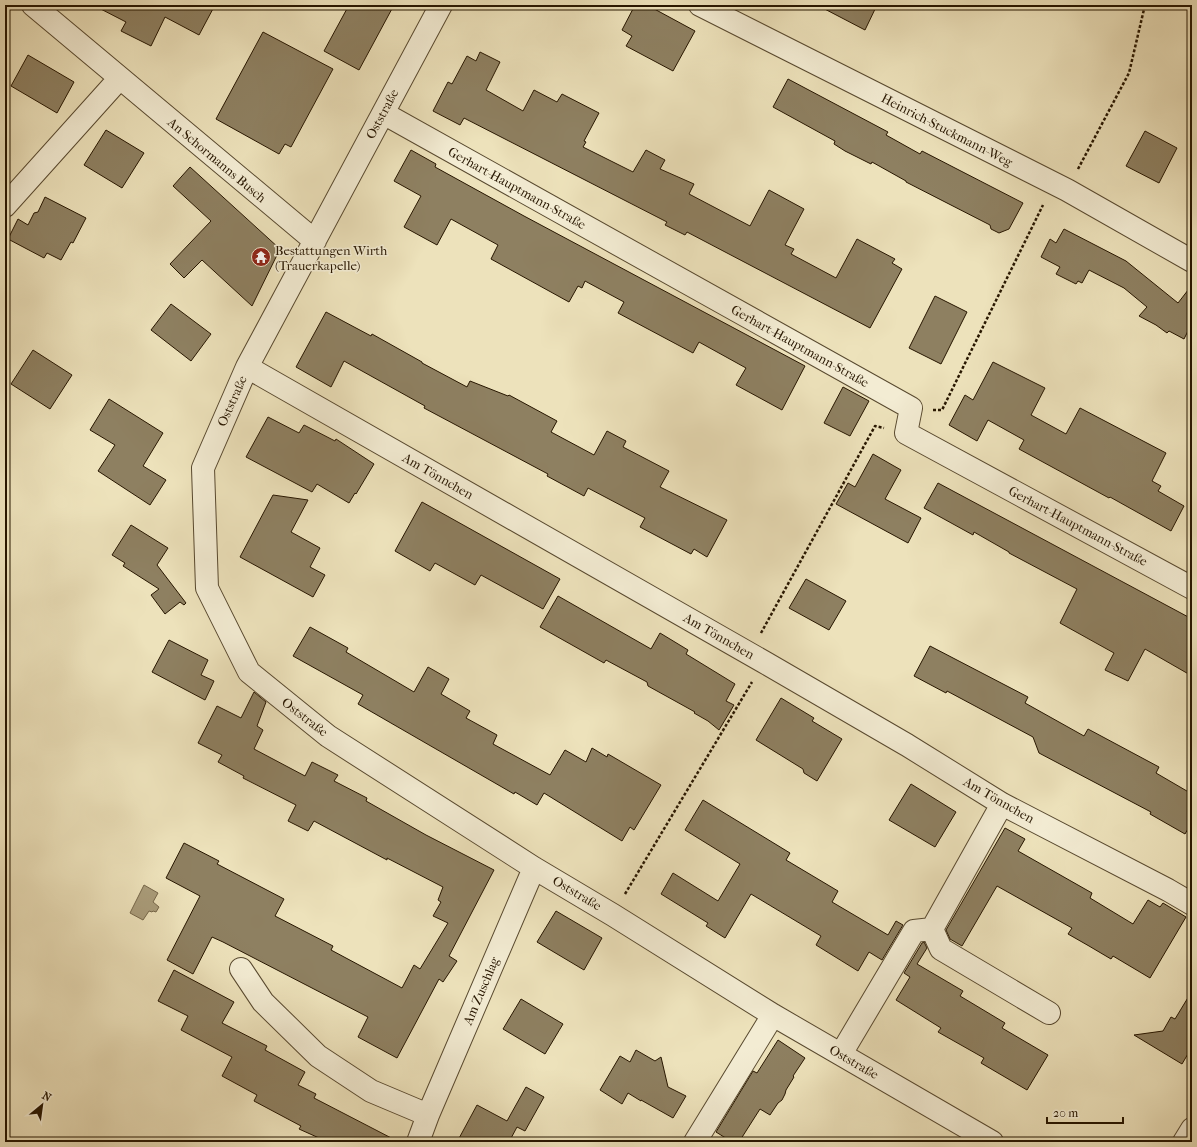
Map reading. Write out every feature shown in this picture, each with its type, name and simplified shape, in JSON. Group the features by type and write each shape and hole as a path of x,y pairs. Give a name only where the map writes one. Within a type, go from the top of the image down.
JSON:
{"street":[{"name":"An Schormanns Busch","path":"33,5 119,79 315,241"},
{"name":"Oststraße","path":"441,5 247,366 203,468 207,588 249,672 328,736 534,868 613,915 773,1015 992,1142"},
{"name":"Heinrich-Stuckmann-Weg","path":"700,5 1060,187 1192,261"},
{"path":"5,206 119,79"},
{"name":"Gerhart-Hauptmann-Straße","path":"383,113 911,408 906,433 1192,588"},
{"name":"Am Tönnchen","path":"247,366 764,662 907,745 1002,804 1168,890 1192,904"},
{"path":"932,929 1002,804"},
{"name":"Am Zuschlag","path":"418,1142 428,1115 534,868"},
{"path":"932,929 941,949 1049,1013"},
{"path":"840,1054 914,931 932,929"},
{"path":"241,969 263,1002 318,1056 370,1091 428,1115"},
{"path":"695,1142 773,1015"},
{"path":"1184,1142 1192,1129"}],"path":[{"path":"911,408 942,410 1060,187 1129,73 1145,5"}],"shaded area":[{"path":"144,885 158,893 153,902 159,907 156,912 149,911 143,920 130,913"}],"building":[{"path":"93,5 215,5 199,35 165,17 151,46 121,31 126,22"},
{"path":"349,5 394,5 359,70 324,51"},
{"path":"635,5 647,5 695,31 673,71 626,46 632,36 622,30"},
{"path":"817,5 877,5 865,30"},
{"path":"263,32 333,69 291,147 285,144 279,154 216,119"},
{"path":"480,52 500,62 486,90 523,111 534,90 557,102 562,94 599,113 584,141 586,142 583,147 633,172 646,150 665,160 660,169 694,184 689,194 750,226 769,190 804,209 785,245 794,249 791,254 836,278 857,239 895,259 892,263 902,269 870,328 687,232 685,235 665,225 667,222 464,118 460,125 433,111 448,82 452,84 467,56 476,61"},
{"path":"28,55 74,82 57,113 11,86"},
{"path":"788,79 888,132 886,135 920,154 922,151 1023,203 1009,229 999,233 991,229 990,225 906,182 872,162 871,164 845,151 834,144 835,141 773,107"},
{"path":"106,130 144,153 122,188 84,165"},
{"path":"1145,131 1177,148 1159,183 1126,166"},
{"path":"411,150 436,164 435,167 524,216 805,366 782,410 736,385 746,368 699,342 693,353 618,313 624,302 585,281 582,288 578,286 569,302 491,259 498,245 451,219 437,245 404,227 421,196 394,181"},
{"path":"190,167 280,249 252,306 202,260 184,278 170,264 211,221 173,186"},
{"path":"45,197 86,218 73,243 71,242 61,260 47,253 44,258 8,239 18,219 28,225 34,213 38,212"},
{"path":"1064,229 1126,261 1178,303 1192,285 1192,323 1184,339 1169,331 1167,333 1139,316 1147,307 1124,288 1089,270 1082,283 1078,281 1076,284 1056,274 1060,267 1041,257 1050,239 1056,243"},
{"path":"935,296 967,312 941,364 909,348"},
{"path":"171,304 211,334 191,361 151,330"},
{"path":"326,312 371,336 372,334 467,387 470,381 508,396 509,395 557,421 551,432 594,455 607,431 626,441 623,447 669,471 660,487 727,520 707,557 694,549 691,554 640,527 645,518 588,488 584,496 547,476 548,474 424,408 425,406 344,361 331,387 296,367"},
{"path":"33,350 72,375 50,409 11,384"},
{"path":"993,362 1045,388 1031,415 1066,434 1080,408 1166,453 1152,481 1161,486 1158,491 1184,506 1171,531 1019,449 1024,440 988,420 977,441 949,425 965,395 973,400"},
{"path":"843,387 869,401 850,436 824,423"},
{"path":"109,399 163,433 143,466 166,480 150,505 98,471 115,445 90,430"},
{"path":"268,417 299,433 304,425 335,441 336,439 374,464 349,503 317,484 312,492 246,457"},
{"path":"873,454 901,470 885,499 921,518 908,543 836,504 848,483 855,487"},
{"path":"938,483 1192,619 1192,676 1145,649 1128,681 1105,670 1114,653 1060,623 1077,589 1009,553 974,532 973,535 924,508"},
{"path":"273,495 308,500 291,532 320,548 310,567 325,575 313,597 240,557"},
{"path":"422,502 560,579 543,609 481,575 475,585 435,563 430,571 395,551"},
{"path":"131,525 168,548 157,565 186,603 184,605 180,602 165,614 151,595 159,589 123,566 125,563 112,555"},
{"path":"806,579 846,601 829,630 789,608"},
{"path":"558,596 651,649 660,633 688,650 686,654 735,684 726,701 734,705 719,730 708,721 694,713 695,712 648,686 647,682 606,660 604,663 540,627"},
{"path":"310,627 348,648 346,652 414,692 428,667 449,679 441,694 470,711 466,718 497,735 493,744 550,775 565,750 586,762 592,748 607,757 608,754 661,785 634,830 630,827 622,841 544,793 537,805 515,792 514,794 358,704 363,695 293,656"},
{"path":"169,640 208,660 201,675 214,681 205,700 152,672"},
{"path":"930,646 1028,697 1025,703 1084,736 1088,729 1159,767 1156,773 1192,794 1192,822 1185,834 1150,814 1151,812 1039,753 1033,737 947,691 946,693 914,676"},
{"path":"254,692 266,702 257,726 263,730 254,749 305,776 312,762 338,775 334,781 367,798 366,801 426,835 494,870 449,956 457,961 443,982 439,979 397,1058 358,1037 368,1017 212,937 193,974 167,960 200,896 166,878 184,843 219,861 217,864 284,899 275,916 333,946 331,950 402,988 414,965 420,969 448,923 433,916 441,902 438,900 443,887 387,858 387,860 314,821 308,831 288,821 296,805 243,778 244,776 218,762 222,755 198,743 217,706 241,718"},
{"path":"781,698 814,718 812,721 842,739 817,781 804,773 803,769 756,740"},
{"path":"911,784 956,812 935,847 889,820"},
{"path":"703,800 790,853 786,860 838,891 832,902 888,935 896,921 903,925 882,960 869,952 858,971 816,945 821,936 751,894 725,938 706,926 708,923 661,894 673,873 718,901 740,864 685,830"},
{"path":"1005,828 1025,839 1018,851 1092,893 1090,898 1133,924 1148,900 1160,907 1163,903 1186,917 1150,978 1113,956 1111,959 1068,934 1072,928 997,886 962,946 950,939 946,930"},
{"path":"556,911 602,938 584,970 537,942"},
{"path":"924,942 927,948 917,964 963,991 960,996 1005,1023 1002,1028 1048,1055 1027,1090 981,1063 984,1058 938,1032 941,1028 896,1000 910,977 904,973"},
{"path":"174,970 234,1002 222,1023 267,1046 265,1050 305,1072 298,1085 316,1094 314,1098 399,1142 328,1142 299,1129 301,1126 254,1101 257,1095 222,1076 232,1057 181,1030 188,1016 158,1001"},
{"path":"1192,991 1192,1047 1182,1064 1134,1035 1163,1031 1171,1017 1175,1019"},
{"path":"521,999 563,1024 545,1054 503,1029"},
{"path":"778,1040 805,1058 793,1076 794,1077 782,1100 778,1103 770,1115 760,1109 739,1142 732,1142 716,1132 753,1071 757,1073"},
{"path":"636,1050 655,1061 661,1057 668,1087 686,1096 673,1118 628,1093 622,1104 600,1090 620,1056 630,1062"},
{"path":"526,1087 544,1097 525,1131 517,1127 509,1142 457,1142 477,1105 507,1121"}],"place":[{"name":"Bestattungen Wirth (Trauerkapelle)","path":"261,257"}]}
